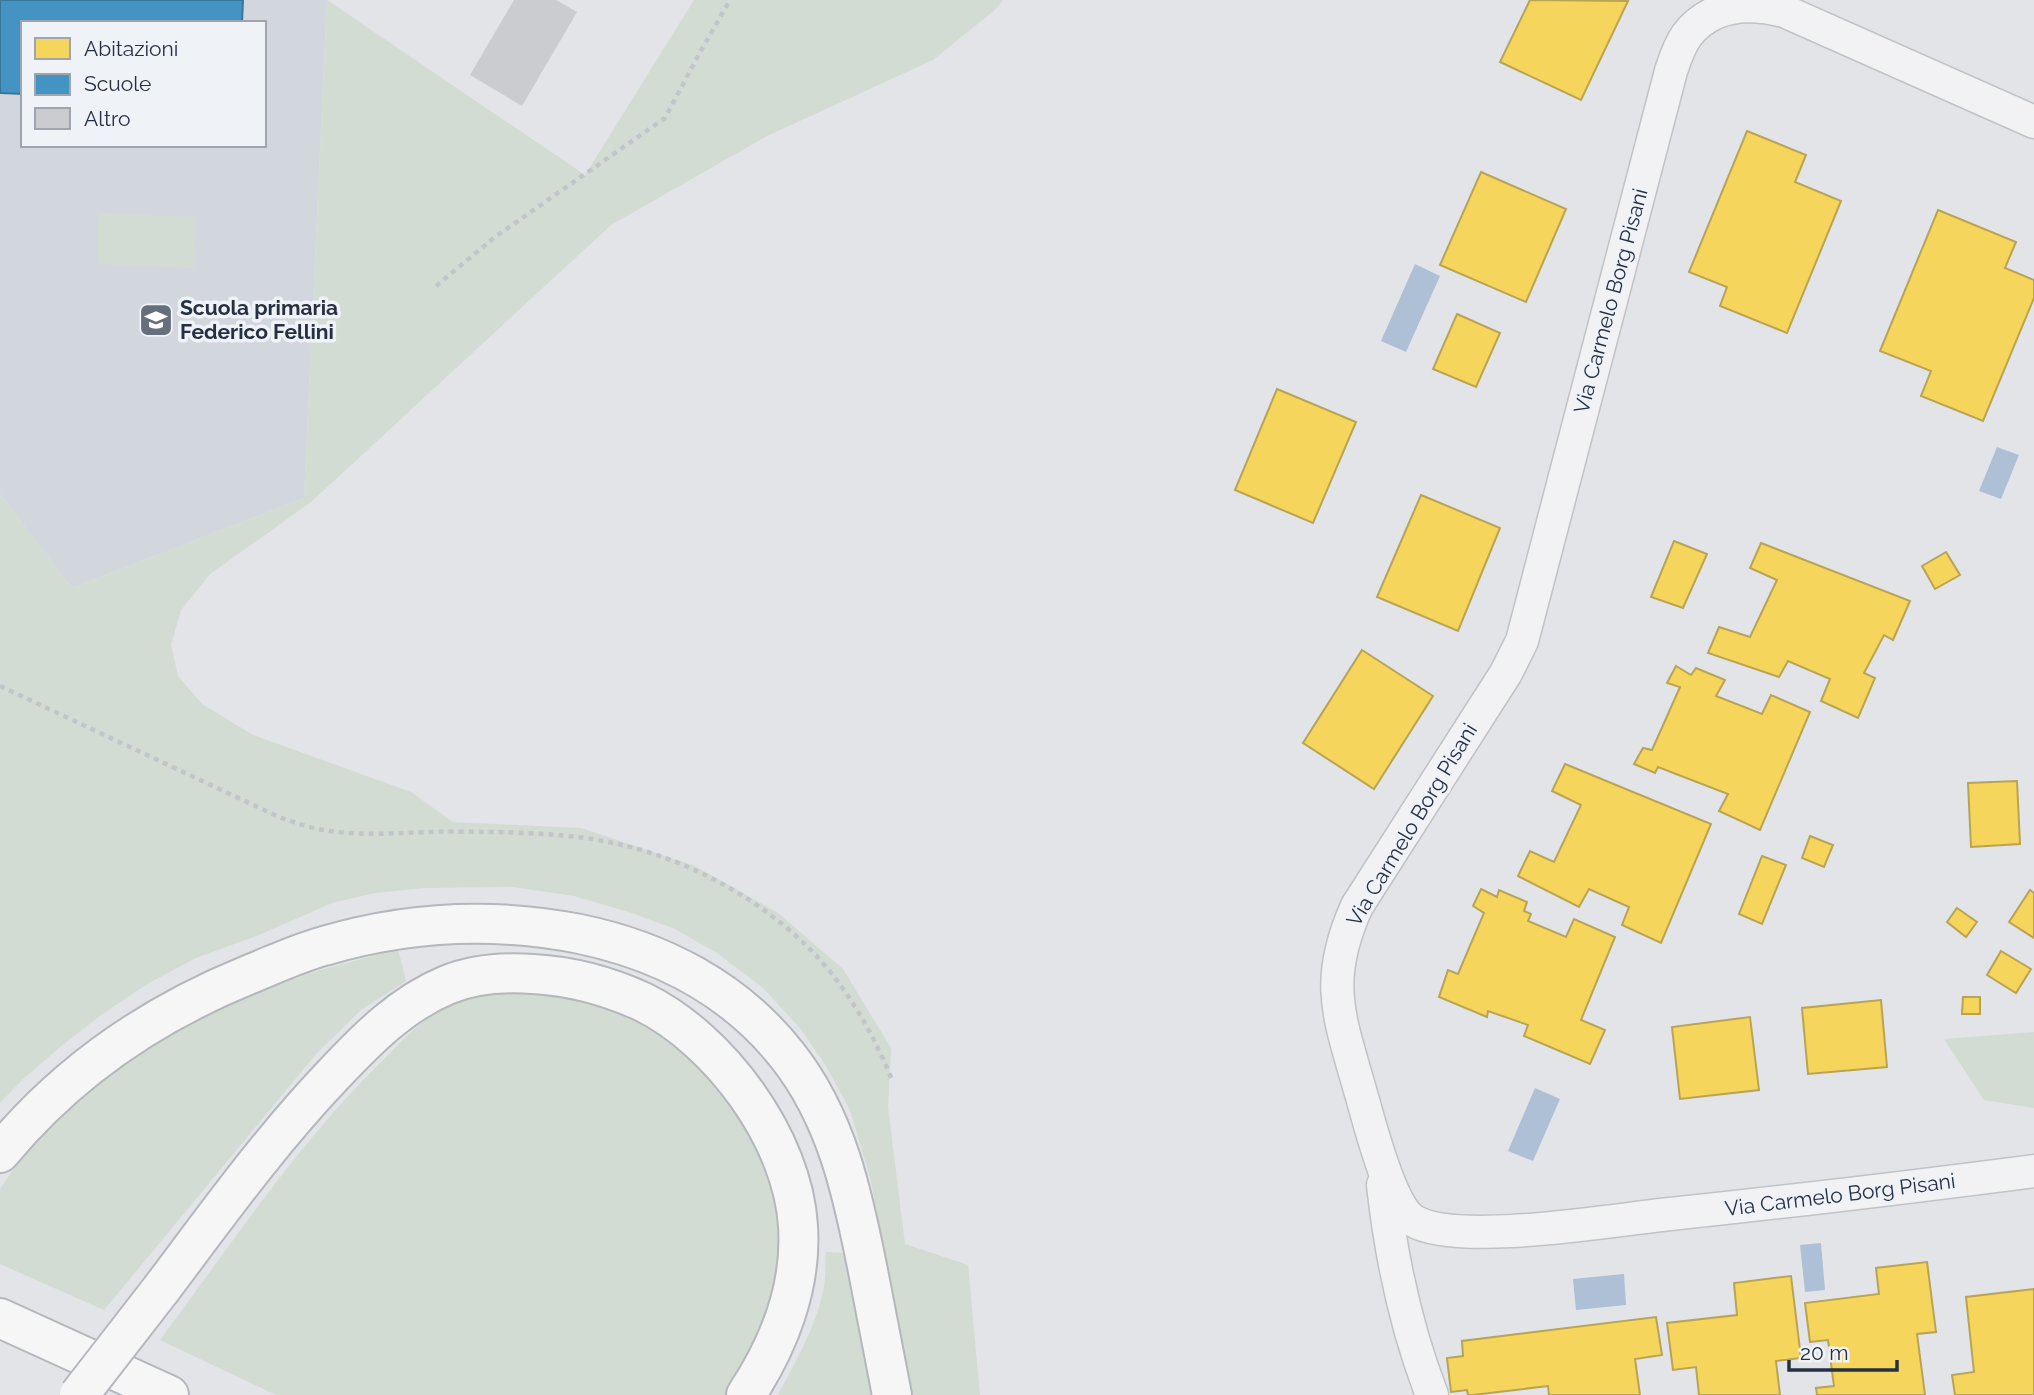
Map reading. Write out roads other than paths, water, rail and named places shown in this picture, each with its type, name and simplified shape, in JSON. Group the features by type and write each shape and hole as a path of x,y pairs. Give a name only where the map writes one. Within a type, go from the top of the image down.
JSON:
{"highway":[{"path":"0,1153 43,1107 94,1062 138,1031 216,987 306,951 379,933 429,925 466,923 527,926 607,940 648,953 724,994 772,1038 809,1087 830,1128 856,1205 892,1395"},
{"path":"79,1395 277,1137 357,1050 395,1016 436,990 477,976 503,973 572,978 611,989 660,1012 694,1038 723,1066 744,1090 764,1120 791,1188 796,1215 797,1260 782,1329 746,1395"},
{"path":"0,1318 169,1395"}],"street":[{"name":"Via Carmelo Borg Pisani","path":"2034,122 1784,11 1755,5 1723,10 1698,24 1686,36 1671,71 1522,641 1506,673 1357,906 1342,944 1336,980 1339,1013 1378,1153 1399,1205 1415,1222 1434,1228 1463,1231 1541,1228 1820,1198 2034,1171"},
{"path":"1378,1153 1394,1260 1416,1348 1432,1395"}],"water":[{"path":"1415,264 1440,276 1406,352 1381,341"},
{"path":"1997,447 2019,455 2001,499 1979,491"},
{"path":"1535,1088 1560,1099 1533,1161 1508,1151"},
{"path":"1821,1243 1825,1290 1805,1292 1800,1245"},
{"path":"1624,1274 1626,1305 1576,1310 1573,1279"}],"place":[{"name":"Scuola primaria Federico Fellini","path":"156,320"}]}
